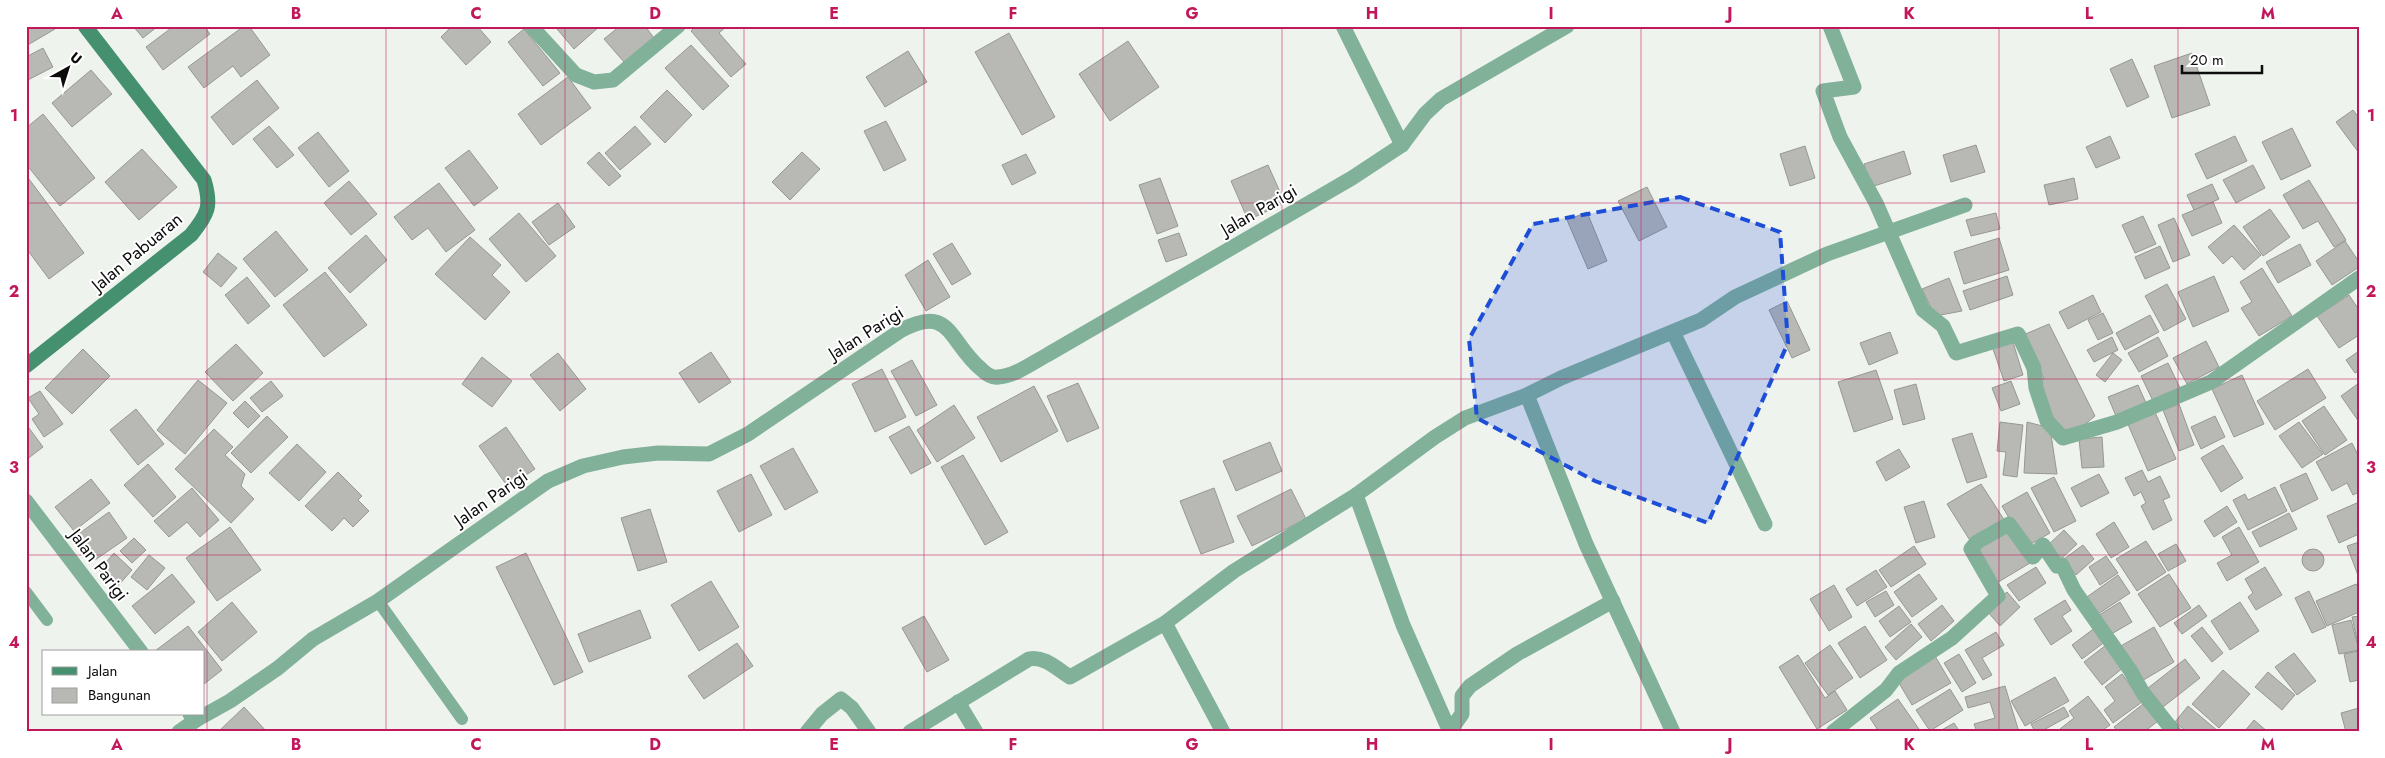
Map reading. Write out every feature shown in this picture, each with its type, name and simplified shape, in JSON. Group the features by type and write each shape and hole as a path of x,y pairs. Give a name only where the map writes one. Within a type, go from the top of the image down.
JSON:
{"street":[{"name":"Jalan Pabuaran","path":"26,366 191,235 203,221 210,198 204,180 85,26"},
{"path":"530,26 576,75 594,82 613,80 678,26"},
{"path":"1343,26 1402,145"},
{"name":"Jalan Parigi","path":"205,711 230,701 278,668 313,639 378,601 548,481 583,466 623,457 658,453 709,454 748,434 916,322 931,320 942,323 973,363 986,374 996,378 1010,374 1048,356 1334,188 1402,145 1425,114 1441,99 1567,26"},
{"path":"1830,26 1854,87 1823,92 1840,137 1876,203 1922,310 1943,326 1956,353 2018,334 2034,368 2036,388 2047,421 2063,438 2117,422 2211,382 2359,278"},
{"path":"910,732 1029,659 1036,658 1045,661 1070,677 1166,622 1234,571 1356,496 1435,437 1465,418 1527,395 1561,378 1700,320 1735,297 1827,254 1965,205"},
{"path":"1673,332 1765,524"},
{"path":"1527,395 1586,544 1673,732"},
{"path":"1356,496 1403,625 1449,732"},
{"name":"Jalan Parigi","path":"26,502 139,650"},
{"path":"1833,732 1886,690 1899,673 1952,638 1998,596 1971,549 1977,542 2009,524 2033,557 2043,545 2057,566 2062,565 2074,590 2130,670 2143,693 2174,732"},
{"path":"1449,732 1462,714 1462,696 1470,686 1517,654 1613,601"},
{"path":"1166,622 1223,732"},
{"path":"807,732 822,714 841,699 852,708 869,732"},
{"path":"958,702 976,732"},
{"name":"Jalan Parigi","path":"179,732 193,716"}],"lane":[{"path":"26,592 47,620"},
{"path":"378,601 462,719"}],"highlighted area":[{"path":"1680,197 1780,232 1788,343 1708,523 1595,481 1477,418 1469,339 1533,224"}],"building":[{"path":"26,26 54,26 55,29 26,46"},
{"path":"133,26 158,26 143,38"},
{"path":"174,26 204,26 210,34 163,70 146,47"},
{"path":"244,26 249,26 270,55 241,77 233,66 204,88 188,67"},
{"path":"452,26 477,26 491,42 466,65 441,37"},
{"path":"560,26 600,26 574,49 557,29"},
{"path":"620,26 645,26 654,38 624,62 604,39"},
{"path":"696,26 727,26 719,33 746,64 731,77 691,31"},
{"path":"524,29 560,73 543,86 508,42"},
{"path":"1009,33 1055,117 1022,135 975,52"},
{"path":"1128,41 1159,87 1110,121 1079,74"},
{"path":"691,45 729,86 703,110 665,68"},
{"path":"43,48 53,67 26,81 26,57"},
{"path":"908,51 927,82 885,107 866,77"},
{"path":"2192,53 2210,105 2172,118 2154,66"},
{"path":"2132,59 2149,97 2127,107 2110,69"},
{"path":"91,70 112,94 72,127 52,103"},
{"path":"568,77 591,108 541,145 518,114"},
{"path":"257,80 279,108 233,145 211,117"},
{"path":"667,90 692,115 665,143 640,117"},
{"path":"2353,110 2359,118 2359,153 2336,122"},
{"path":"43,114 95,178 60,206 26,164 26,128"},
{"path":"886,121 906,160 884,171 864,131"},
{"path":"269,126 294,155 277,168 253,139"},
{"path":"635,126 651,144 620,170 605,153"},
{"path":"2292,128 2311,166 2281,180 2262,142"},
{"path":"318,132 349,171 329,187 298,148"},
{"path":"2110,136 2120,158 2096,168 2086,147"},
{"path":"2235,136 2247,161 2207,179 2195,154"},
{"path":"1976,145 1985,172 1951,182 1943,155"},
{"path":"1805,146 1815,178 1790,186 1780,154"},
{"path":"142,149 177,187 139,220 105,182"},
{"path":"469,150 498,188 474,206 445,168"},
{"path":"1904,151 1911,174 1871,187 1864,164"},
{"path":"599,152 621,176 609,186 587,163"},
{"path":"802,152 820,169 790,200 772,182"},
{"path":"1026,154 1036,173 1012,185 1002,165"},
{"path":"1268,165 1285,203 1248,220 1231,181"},
{"path":"2253,165 2265,188 2236,203 2223,180"},
{"path":"26,175 84,253 49,279 26,248"},
{"path":"1160,178 1178,226 1157,234 1139,185"},
{"path":"2074,178 2078,199 2049,205 2044,185"},
{"path":"2309,180 2346,240 2334,247 2318,221 2303,229 2283,195"},
{"path":"349,181 377,214 351,235 324,203"},
{"path":"439,183 475,230 446,252 428,228 412,240 394,217"},
{"path":"2212,184 2219,199 2194,210 2187,195"},
{"path":"1647,187 1667,227 1639,241 1618,201"},
{"path":"2213,202 2222,223 2192,236 2182,215"},
{"path":"558,203 575,227 549,245 532,222"},
{"path":"2270,209 2290,237 2263,256 2243,227"},
{"path":"1587,212 1607,261 1588,269 1567,220"},
{"path":"519,213 556,256 526,282 489,239"},
{"path":"1996,213 2000,229 1971,236 1966,220"},
{"path":"2143,216 2156,244 2135,253 2122,225"},
{"path":"2174,218 2190,255 2173,262 2158,225"},
{"path":"2234,225 2261,255 2244,270 2232,256 2223,264 2208,247"},
{"path":"276,231 308,270 275,297 243,259"},
{"path":"1179,233 1187,255 1166,262 1158,240"},
{"path":"366,235 387,260 350,293 328,268"},
{"path":"470,237 501,265 492,275 510,292 485,320 435,274"},
{"path":"1999,238 2009,270 1964,284 1954,252"},
{"path":"2345,241 2359,262 2359,267 2332,285 2316,261"},
{"path":"952,243 971,274 952,285 933,254"},
{"path":"2300,244 2311,265 2278,283 2266,262"},
{"path":"2160,246 2170,268 2145,279 2135,257"},
{"path":"218,253 237,268 221,287 203,272"},
{"path":"928,260 950,297 926,311 905,275"},
{"path":"2262,268 2292,316 2259,336 2241,308 2252,302 2240,282"},
{"path":"325,272 367,325 324,357 283,305"},
{"path":"2007,276 2013,295 1970,310 1963,291"},
{"path":"2214,276 2229,311 2193,327 2178,292"},
{"path":"247,277 270,306 248,324 225,295"},
{"path":"1949,278 1962,311 1935,316 1922,289"},
{"path":"2167,284 2186,319 2164,331 2145,296"},
{"path":"2093,295 2101,312 2068,329 2059,312"},
{"path":"2349,295 2359,310 2359,335 2339,348 2317,316"},
{"path":"1787,301 1810,350 1792,358 1769,310"},
{"path":"2103,313 2113,333 2098,340 2088,320"},
{"path":"2150,315 2159,332 2125,350 2116,333"},
{"path":"2049,324 2095,416 2076,432 2057,431 2037,380 2044,379 2023,335"},
{"path":"1890,332 1898,353 1869,365 1860,343"},
{"path":"2112,337 2118,350 2094,362 2087,350"},
{"path":"2158,337 2168,356 2139,372 2128,353"},
{"path":"2012,339 2023,375 2004,381 1992,346"},
{"path":"2206,341 2219,367 2187,384 2173,358"},
{"path":"236,344 263,373 233,401 205,372"},
{"path":"83,349 110,376 72,414 45,388"},
{"path":"2359,351 2359,371 2355,373 2346,360"},
{"path":"711,352 731,382 699,403 679,373"},
{"path":"558,353 586,389 560,411 530,375"},
{"path":"2113,353 2122,360 2105,382 2096,375"},
{"path":"482,357 512,381 492,407 462,384"},
{"path":"912,360 937,405 916,416 891,371"},
{"path":"2168,363 2181,390 2154,403 2141,376"},
{"path":"882,369 906,417 875,432 852,384"},
{"path":"2308,369 2326,398 2275,430 2257,401"},
{"path":"1876,370 1893,419 1854,432 1838,382"},
{"path":"2242,375 2264,424 2234,437 2212,389"},
{"path":"198,380 227,403 185,454 157,430"},
{"path":"271,381 283,396 262,412 250,398"},
{"path":"2011,381 2020,404 2001,411 1992,388"},
{"path":"1078,383 1099,428 1067,442 1047,396"},
{"path":"2359,383 2359,422 2341,396"},
{"path":"1916,384 1925,419 1903,425 1894,390"},
{"path":"2138,385 2146,403 2116,416 2108,397"},
{"path":"1034,386 1058,431 1001,462 977,417"},
{"path":"40,391 63,424 44,437 32,419 39,414 28,398"},
{"path":"245,401 260,416 248,428 233,413"},
{"path":"2179,404 2194,445 2179,451 2163,410"},
{"path":"954,405 975,438 937,462 917,430"},
{"path":"2324,406 2347,440 2325,455 2302,421"},
{"path":"136,409 164,444 138,465 110,430"},
{"path":"2154,410 2176,459 2148,471 2127,422"},
{"path":"267,416 288,437 251,473 231,453"},
{"path":"2215,416 2225,437 2201,449 2191,427"},
{"path":"2000,422 2023,425 2017,477 2003,475 2006,452 1997,451"},
{"path":"2027,422 2050,428 2057,474 2024,473"},
{"path":"2299,422 2323,454 2302,468 2279,436"},
{"path":"26,424 43,447 26,460"},
{"path":"909,426 931,463 911,474 889,437"},
{"path":"506,427 535,469 508,487 479,446"},
{"path":"214,429 233,447 225,455 245,474 241,486 254,499 231,523 175,469"},
{"path":"1972,433 1987,477 1967,483 1952,439"},
{"path":"2102,437 2104,467 2082,468 2079,439"},
{"path":"1270,442 1282,471 1236,491 1223,461"},
{"path":"2352,443 2359,457 2359,492 2353,495 2347,483 2332,491 2316,462"},
{"path":"297,444 326,472 299,501 269,473"},
{"path":"2223,445 2243,478 2221,492 2201,458"},
{"path":"793,448 818,492 785,510 760,466"},
{"path":"1899,449 1910,467 1886,481 1876,462"},
{"path":"963,455 1008,532 985,545 941,467"},
{"path":"148,464 176,497 153,517 124,485"},
{"path":"2142,470 2148,482 2160,476 2170,497 2163,500 2172,520 2153,530 2141,506 2146,503 2141,492 2134,496 2125,478"},
{"path":"338,472 362,496 358,500 369,511 353,527 344,518 332,531 305,506"},
{"path":"2306,473 2318,499 2292,512 2280,485"},
{"path":"751,474 772,515 739,532 717,491"},
{"path":"2099,474 2109,493 2081,507 2071,488"},
{"path":"2054,477 2076,521 2054,532 2031,488"},
{"path":"91,479 110,503 74,531 55,507"},
{"path":"1981,484 2005,521 1971,542 1947,504"},
{"path":"2275,487 2287,511 2248,530 2233,500 2245,494 2248,500"},
{"path":"192,488 219,520 200,537 187,522 169,537 154,521"},
{"path":"1214,488 1234,542 1201,554 1180,501"},
{"path":"1291,489 1306,519 1252,546 1237,516"},
{"path":"2027,492 2050,533 2026,547 2002,506"},
{"path":"1924,501 1935,537 1916,543 1904,507"},
{"path":"2359,502 2359,534 2339,543 2327,516"},
{"path":"2227,506 2237,522 2214,537 2204,521"},
{"path":"650,509 667,562 638,571 621,518"},
{"path":"109,512 127,538 95,560 77,535"},
{"path":"2289,513 2297,529 2260,547 2252,532"},
{"path":"2114,522 2129,547 2111,558 2096,534"},
{"path":"230,527 261,570 217,601 186,558"},
{"path":"2008,527 2030,563 1995,584 1973,548"},
{"path":"2239,527 2259,562 2227,581 2217,563 2232,555 2222,537"},
{"path":"2064,530 2077,544 2059,561 2046,547"},
{"path":"134,538 146,550 132,563 120,551"},
{"path":"2146,541 2166,572 2137,591 2116,559"},
{"path":"2359,542 2359,578 2347,546"},
{"path":"2176,544 2186,561 2168,571 2158,554"},
{"path":"2083,545 2094,559 2076,575 2064,559"},
{"path":"1914,546 1926,564 1891,587 1879,570"},
{"path":"2313,549 2321,552 2324,560 2321,568 2313,571 2305,568 2302,560 2305,552"},
{"path":"114,553 132,570 117,587 99,570"},
{"path":"526,553 583,672 554,685 496,567"},
{"path":"149,555 165,568 147,590 131,577"},
{"path":"2106,556 2118,573 2100,585 2089,567"},
{"path":"2036,567 2046,583 2019,601 2007,585"},
{"path":"2265,567 2282,595 2256,610 2248,597 2253,593 2245,579"},
{"path":"1876,570 1887,587 1857,606 1846,589"},
{"path":"172,574 195,602 155,634 132,606"},
{"path":"1919,574 1937,599 1912,617 1894,592"},
{"path":"2169,574 2191,608 2160,627 2138,594"},
{"path":"2118,575 2130,593 2095,616 2084,599"},
{"path":"711,581 739,627 699,651 671,605"},
{"path":"2356,584 2359,589 2359,612 2327,626 2316,601"},
{"path":"1834,585 1852,617 1829,631 1810,599"},
{"path":"1886,591 1894,605 1875,617 1866,602"},
{"path":"2309,591 2326,627 2312,633 2295,598"},
{"path":"2007,592 2020,607 2000,626 1987,611"},
{"path":"2065,600 2071,610 2062,616 2072,631 2051,645 2034,619"},
{"path":"232,602 257,632 222,661 198,632"},
{"path":"2120,602 2132,622 2108,636 2096,617"},
{"path":"2240,602 2259,631 2230,650 2211,621"},
{"path":"1942,605 1954,621 1931,641 1918,624"},
{"path":"2199,605 2207,616 2182,634 2174,623"},
{"path":"1899,606 1911,622 1890,637 1879,621"},
{"path":"640,610 651,638 589,662 578,634"},
{"path":"924,616 949,660 927,672 902,628"},
{"path":"2359,616 2359,649 2352,617"},
{"path":"2351,620 2359,650 2339,654 2332,625"},
{"path":"1911,624 1922,637 1896,660 1885,647"},
{"path":"188,626 222,670 205,683 205,650 156,650"},
{"path":"1865,626 1887,660 1860,678 1838,643"},
{"path":"2096,627 2106,641 2082,659 2072,645"},
{"path":"2154,627 2174,662 2140,682 2119,647"},
{"path":"2202,627 2223,653 2212,662 2191,636"},
{"path":"1996,632 2004,645 1982,658 1992,675 1983,680 1965,650"},
{"path":"737,643 753,666 704,699 688,676"},
{"path":"1830,645 1853,678 1828,695 1805,663"},
{"path":"2106,645 2124,667 2102,685 2084,662"},
{"path":"2359,651 2359,680 2350,682 2344,654"},
{"path":"2294,653 2316,681 2297,695 2275,667"},
{"path":"1959,654 1976,683 1962,692 1944,663"},
{"path":"1798,655 1825,698 1835,691 1847,710 1817,729 1779,667"},
{"path":"1935,656 1951,683 1912,705 1896,678"},
{"path":"2185,659 2200,678 2163,707 2148,688"},
{"path":"2223,670 2250,694 2219,728 2192,704"},
{"path":"2268,672 2295,695 2282,710 2255,687"},
{"path":"2122,674 2142,702 2113,723 2104,710 2115,701 2105,687"},
{"path":"2055,677 2069,701 2025,726 2011,701"},
{"path":"2005,686 2019,732 1977,732 1974,724 1995,718 1990,702 1968,708 1965,697"},
{"path":"1950,689 1963,710 1930,731 1916,710"},
{"path":"2088,696 2110,725 2100,732 2061,732 2060,729 2074,718 2069,711"},
{"path":"1898,699 1921,732 1879,732 1870,718"},
{"path":"2143,704 2158,721 2144,732 2118,732 2114,727"},
{"path":"2188,706 2218,732 2187,732 2175,722"},
{"path":"244,707 267,732 218,732"},
{"path":"2064,707 2069,716 2040,732 2035,732 2031,724"},
{"path":"2359,708 2359,732 2346,732 2341,713"},
{"path":"2254,720 2268,732 2244,732"},
{"path":"1954,723 1960,732 1938,732"}]}
